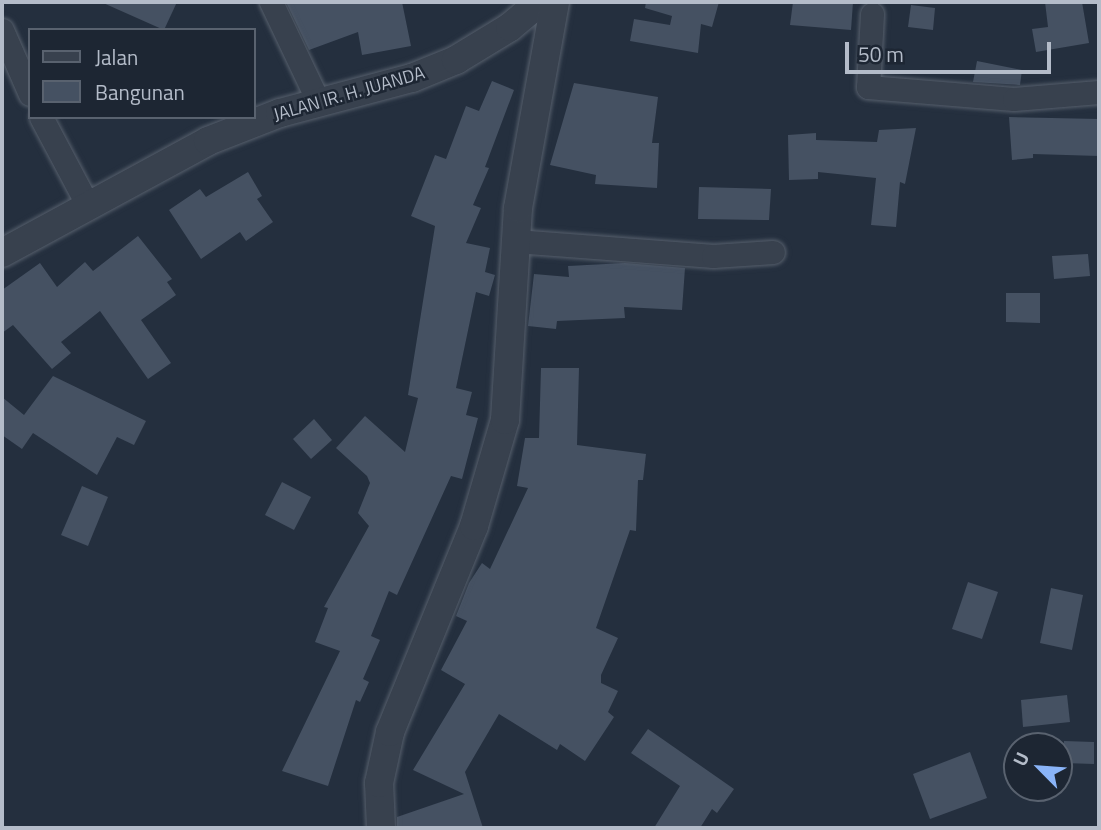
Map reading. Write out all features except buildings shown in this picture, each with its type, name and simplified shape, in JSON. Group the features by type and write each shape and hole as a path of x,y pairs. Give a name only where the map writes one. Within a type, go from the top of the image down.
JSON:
{"street":[{"path":"271,2 319,103"},
{"name":"JALAN IR. H. JUANDA","path":"2,253 87,204 208,141 319,103 412,78 456,60 510,27 540,2"},
{"path":"381,828 379,783 390,732 474,526 505,420 515,323 516,241 522,171 555,2"},
{"path":"872,14 868,88 1014,99 1099,92"},
{"path":"2,30 28,89"},
{"path":"42,119 87,204"},
{"path":"516,241 713,256 773,252"}]}
